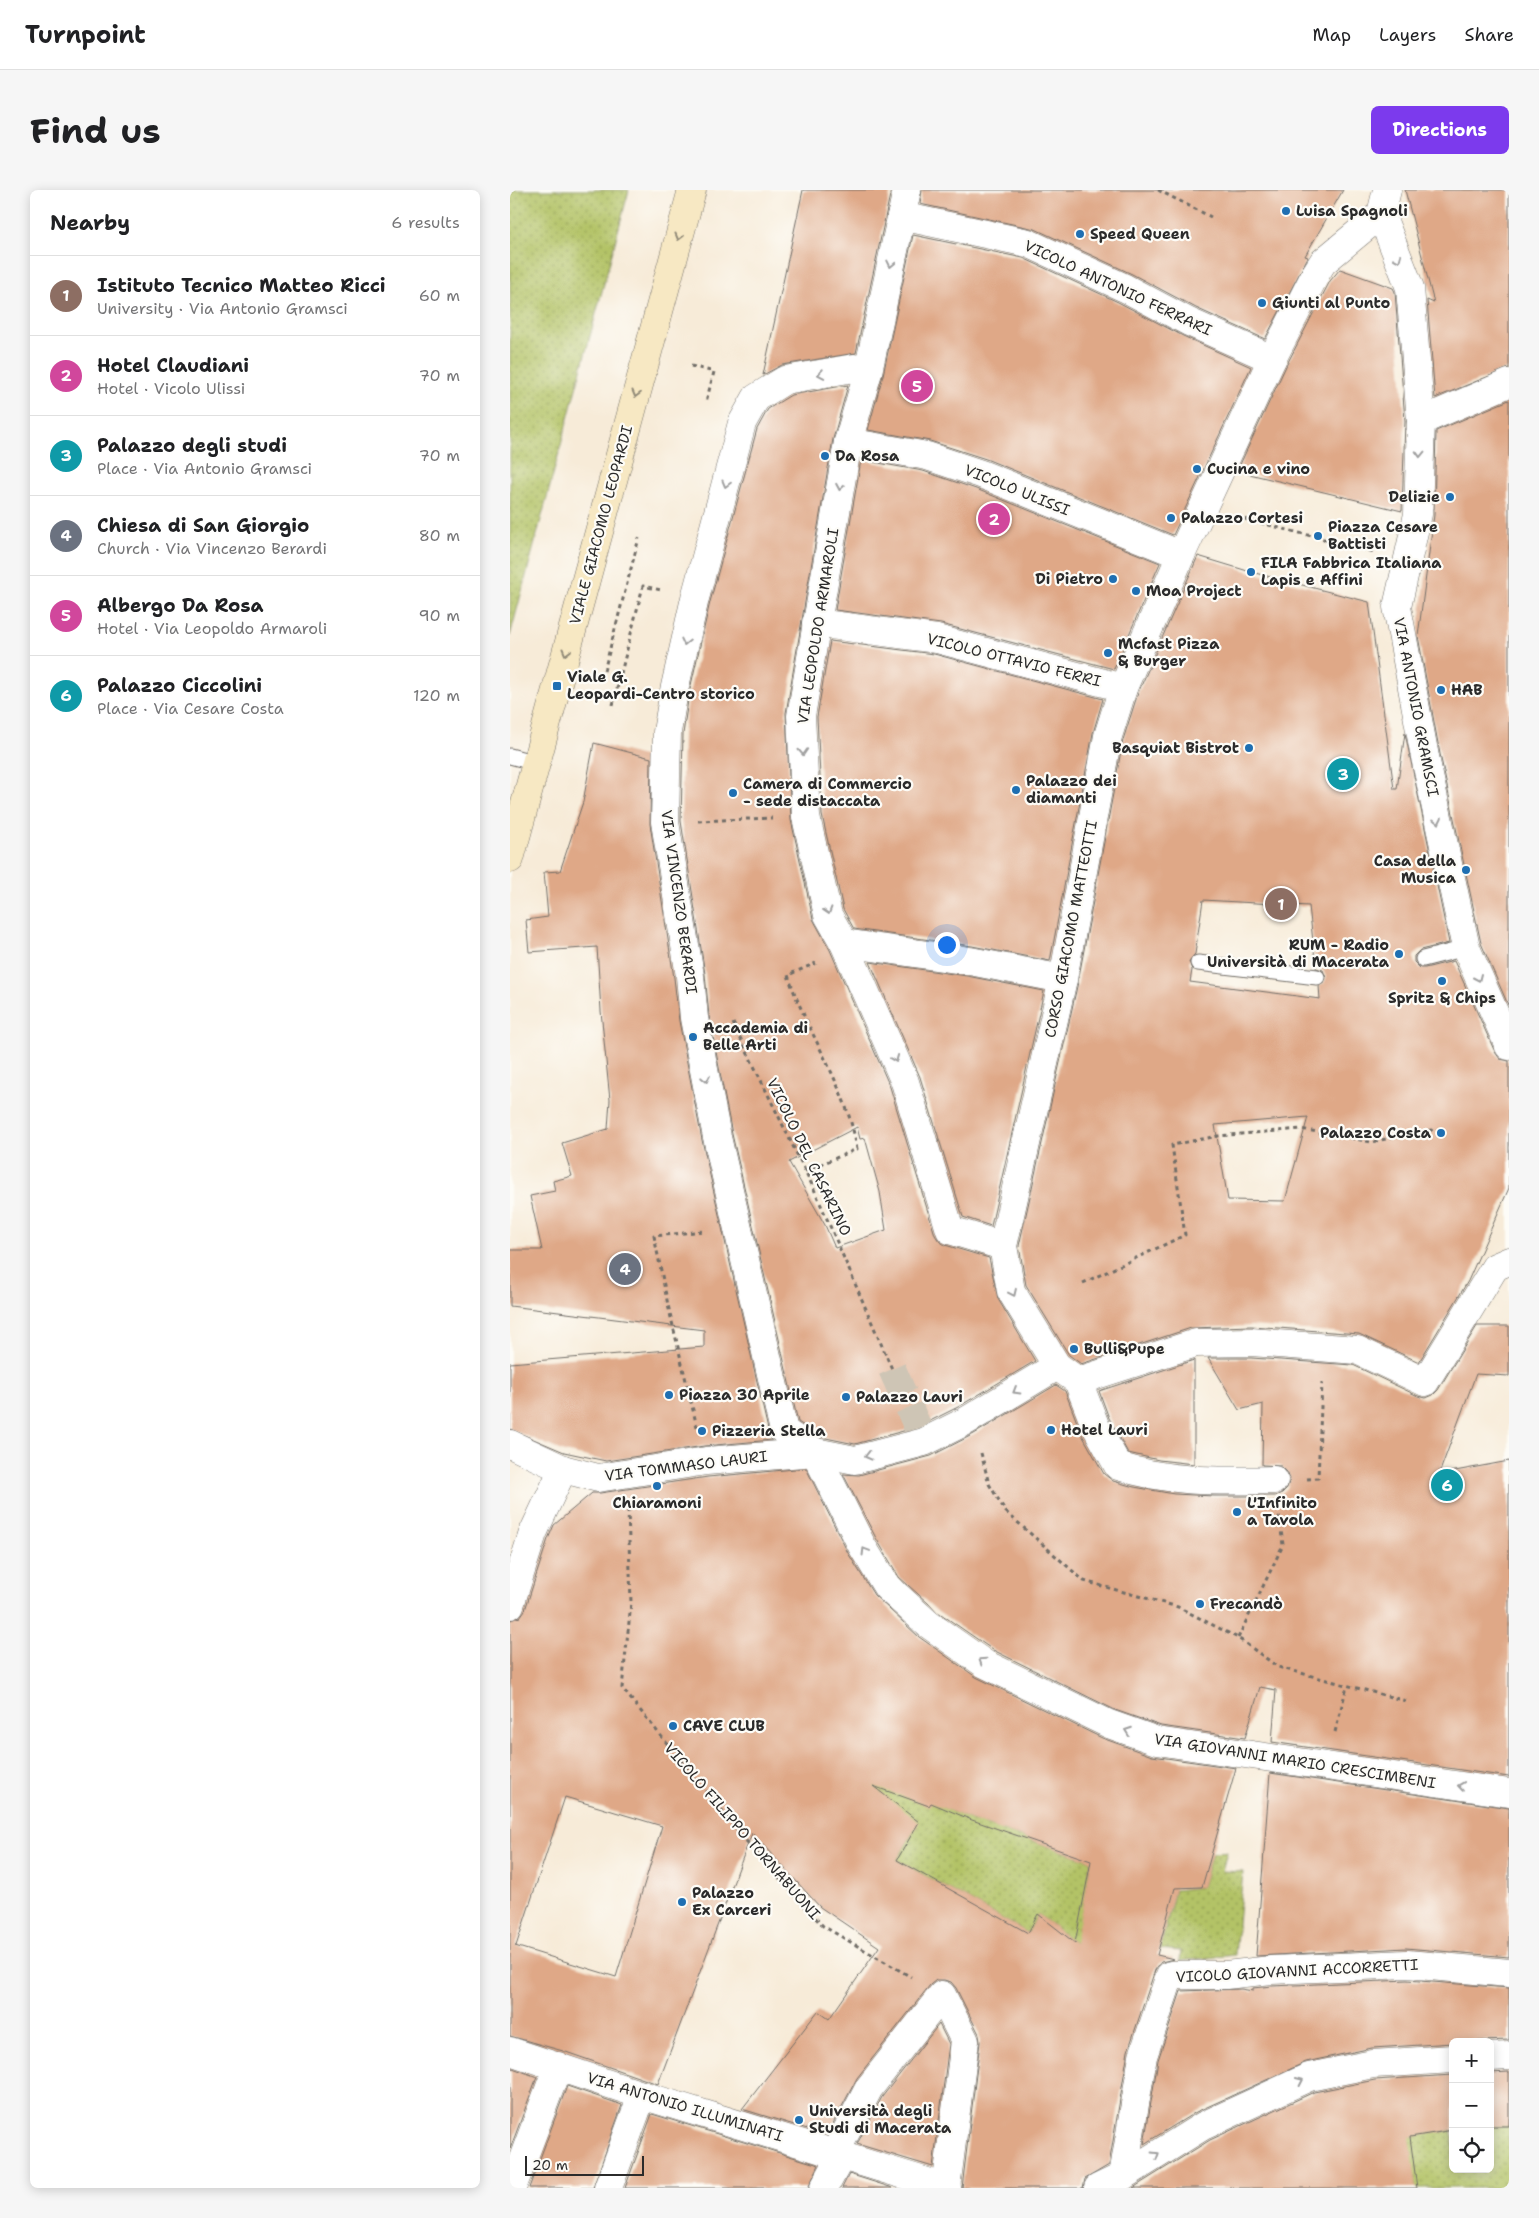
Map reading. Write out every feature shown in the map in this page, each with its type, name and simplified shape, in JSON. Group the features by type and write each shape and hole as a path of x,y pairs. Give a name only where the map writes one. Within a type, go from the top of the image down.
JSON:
{"main road":[{"name":"VIALE GIACOMO LEOPARDI","path":"510,859 692,190"}],"street":[{"name":"VIA LEOPOLDO ARMAROLI","path":"907,190 868,372 848,442 801,716 806,817 828,915 845,947 904,1082 950,1230 1002,1246"},
{"name":"CORSO GIACOMO MATTEOTTI","path":"1274,1480 1202,1482 1142,1474 1118,1466 1068,1373 1011,1291 1002,1246 1063,979 1108,736 1124,688 1181,555 1272,359 1322,262 1384,202"},
{"name":"VIA ANTONIO GRAMSCI","path":"1384,202 1410,288 1421,421 1418,514 1397,607 1425,757 1466,948 1509,1046"},
{"name":"VICOLO ANTONIO FERRARI","path":"901,216 1028,243 1125,288 1189,322 1272,359"},
{"name":"VIA VINCENZO BERARDI","path":"815,1452 784,1431 737,1228 694,1018 690,976 665,822 667,732 674,691 695,598 742,423 756,398 785,380 854,368 868,372"},
{"path":"1421,421 1509,383"},
{"name":"VICOLO ULISSI","path":"848,442 926,456 981,474 1181,555"},
{"name":"VICOLO OTTAVIO FERRI","path":"816,623 937,639 1124,688"},
{"path":"845,947 970,961 1063,979"},
{"name":"VIA TOMMASO LAURI","path":"510,1444 535,1451 563,1469 598,1478 706,1461 815,1452 855,1460 921,1435 966,1421 1068,1373 1196,1343 1251,1342 1357,1350 1426,1382 1495,1267 1509,1261"},
{"name":"VIA GIOVANNI MARIO CRESCIMBENI","path":"815,1452 862,1546 887,1587 928,1624 985,1664 1101,1720 1157,1741 1509,1793"},
{"path":"510,1605 533,1533 563,1469"},
{"name":"VICOLO GIOVANNI ACCORRETTI","path":"1123,2176 1143,2056 1170,1975 1226,1975 1271,1970 1407,1964 1509,1973"},
{"path":"824,2188 869,2088 942,1995 965,2041 947,2188"},
{"name":"VIA ANTONIO ILLUMINATI","path":"510,2051 642,2095 947,2188"},
{"path":"1494,2057 1509,2056"},
{"path":"1098,2188 1123,2176 1203,2126 1309,2077 1373,2064 1449,2060"},
{"path":"512,2188 558,2066"},
{"path":"608,2188 642,2095"}],"lane":[{"path":"510,756 536,763"},
{"path":"1423,958 1466,948"},
{"path":"1198,963 1318,977"}],"path":[{"path":"1158,190 1211,217"},
{"path":"691,366 714,372 706,402"},
{"path":"711,385 718,388"},
{"path":"1203,508 1407,560"},
{"path":"604,672 639,538"},
{"path":"613,705 643,586 695,598"},
{"path":"665,822 806,817"},
{"path":"805,1171 857,1149 854,1129 832,1072 788,975 845,947"},
{"name":"VICOLO DEL CASARINO","path":"732,1022 805,1171 892,1369"},
{"path":"1083,1283 1185,1235 1172,1145 1218,1136 1301,1129 1371,1142 1436,1128"},
{"path":"706,1461 668,1305 654,1236 737,1228"},
{"path":"1238,1638 1283,1545 1274,1480 1318,1478 1324,1348"},
{"path":"966,1421 979,1443 989,1484 1006,1512 1084,1581 1178,1607 1238,1638 1278,1667 1406,1701"},
{"name":"VICOLO FILIPPO TORNABUONI","path":"627,1473 631,1603 622,1688 752,1848 823,1926 942,1995"},
{"path":"1327,1766 1347,1686"}],"green space":[{"path":"512,190 629,190 510,636 510,197"},
{"path":"798,1705 942,1807 972,1820 1091,1861 1076,1944 1038,1914 1028,1933 897,1860 912,1834"},
{"path":"1227,1852 1222,1871 1243,1872 1235,1955 1180,1961 1181,1951 1160,1949 1175,1890 1202,1887 1212,1853"},
{"path":"1494,2126 1509,2126 1509,2188 1417,2188 1407,2137 1449,2131 1449,2173 1494,2173"}],"building":[{"path":"803,190 891,190 856,353 782,365 763,375"},
{"path":"922,190 1343,190 1305,256 1308,257 1265,339 1196,308 1132,274 1035,229 920,204"},
{"path":"1405,190 1509,190 1509,368 1435,398 1427,300 1434,303"},
{"path":"913,235 1023,258 1251,367 1173,535 986,459 930,441 868,430 883,375"},
{"path":"1340,269 1393,288 1395,292 1405,421 1402,511 1237,471 1286,366 1330,281"},
{"path":"848,385 833,439 786,713 791,820 813,919 830,950 890,1087 935,1235 945,1245 989,1258 998,1299 1035,1361 958,1407 918,1427 855,1444 821,1437 798,1422 732,1134 709,1016 705,974 681,821 683,734 689,694 710,602 757,429 768,409 791,395","holes":["857,1127 860,1139 865,1138 880,1192 886,1230 835,1248 825,1225 789,1162"]},
{"path":"1509,400 1509,1007 1481,943 1440,754 1418,636 1434,515 1436,431"},
{"path":"861,460 923,471 976,489 1160,563 1114,669 941,624 835,610"},
{"path":"1198,556 1251,572 1369,602 1394,789 1397,789 1405,733 1449,943 1420,950 1414,956 1414,962 1420,968 1425,968 1454,961 1495,1052 1500,1059 1509,1061 1509,1188 1468,1281 1419,1362 1359,1334 1251,1326 1191,1328 1081,1364 1069,1355 1026,1285 1019,1246 1078,982 1123,740 1138,693","holes":["1203,900 1309,906 1316,968 1323,970 1326,978 1324,983 1319,986 1320,999 1190,982 1192,970 1189,961 1195,954","1308,1117 1285,1201 1228,1200 1215,1125"]},
{"name":"Palazzo dei diamanti","path":"830,641 934,654 1103,699 1093,733 1050,961 972,946 854,929 843,909 822,815 817,717"},
{"path":"594,743 651,758 650,824 679,1021 702,1140 769,1434 772,1440 704,1446 606,1461 564,1452 510,1429 510,1363 704,1347 704,1330 510,1306 510,1250 542,1250 530,1196 555,1191 553,1181 572,1176 562,1143 608,1129 610,1100 597,947 529,952 526,920 548,917 544,872 560,871 583,802"},
{"path":"870,962 967,976 1044,991 991,1226 963,1217 920,1077"},
{"path":"1477,1326 1509,1326 1509,1376 1476,1374 1439,1474 1509,1461 1509,1777 1272,1742 1276,1690 1260,1687 1245,1738 1161,1726 1115,1710 993,1650 938,1612 899,1577 876,1538 843,1474 859,1475 931,1456 974,1434 1056,1385 1065,1391 1081,1433 1104,1474 1113,1481 1174,1494 1275,1496 1287,1488 1290,1479 1287,1472 1281,1466 1262,1465 1263,1404 1239,1410 1208,1358 1251,1358 1353,1365 1426,1398 1438,1390"},
{"path":"1194,1360 1194,1464 1159,1460 1128,1453 1109,1418 1099,1391"},
{"path":"806,1468 848,1553 874,1595 919,1637 976,1677 1102,1738 1152,1756 1236,1768 1202,1887 1175,1888 1157,1955 1174,1959 1161,1962 1155,1970 1128,2051 1109,2165 1085,2179 1083,2188 962,2188 980,2042 979,2034 956,1988 951,1982 944,1980 936,1980 930,1985 857,2078 827,2135 742,2109 818,2011 829,2019 879,1947 820,1907 752,1833 658,2084 563,2051 510,2036 510,1620 520,1617 525,1610 554,1525 592,1493 708,1477","holes":["873,1786 929,1806 931,1803 972,1820 1091,1861 1075,1943 1038,1914 1028,1933 897,1860 919,1822","565,1797 662,1826 616,1977 515,1946"]},
{"path":"1270,1773 1509,1808 1509,1957 1406,1948 1256,1956"},
{"path":"1407,1980 1509,1988 1509,2040 1449,2038 1449,2043 1372,2048 1306,2062 1196,2112 1144,2144 1158,2060 1181,1991 1241,1989 1253,1991 1253,1988"},
{"path":"939,2024 949,2044 933,2167 857,2144 882,2097"},
{"path":"510,2067 537,2077 510,2149"},
{"path":"1509,2072 1509,2126 1494,2126 1494,2073"},
{"path":"1449,2075 1449,2131 1410,2137 1417,2188 1133,2188 1210,2140 1314,2092 1375,2080"},
{"path":"567,2086 622,2105 593,2188 529,2188"},
{"path":"652,2114 819,2165 808,2188 625,2188"},
{"path":"849,2174 893,2188 842,2188"}],"tunnel":[{"path":"892,1369 918,1428"}],"place":[{"name":"Luisa Spagnoli","path":"1286,211"},
{"name":"Speed Queen","path":"1080,234"},
{"name":"Giunti al Punto","path":"1262,303"},
{"name":"Albergo Da Rosa","path":"917,386"},
{"name":"Da Rosa","path":"825,456"},
{"name":"Cucina e vino","path":"1197,469"},
{"name":"Delizie","path":"1450,497"},
{"name":"Palazzo Cortesi","path":"1171,518"},
{"name":"Hotel Claudiani","path":"994,519"},
{"name":"Piazza Cesare Battisti","path":"1318,536"},
{"name":"FILA Fabbrica Italiana Lapis e Affini","path":"1251,572"},
{"name":"Di Pietro","path":"1113,579"},
{"name":"Moa Project","path":"1136,591"},
{"name":"Mcfast Pizza & Burger","path":"1108,653"},
{"name":"Viale G. Leopardi-Centro storico","path":"557,686"},
{"name":"HAB","path":"1441,690"},
{"name":"Basquiat Bistrot","path":"1249,748"},
{"name":"Palazzo degli studi","path":"1343,774"},
{"name":"Palazzo dei diamanti","path":"1016,790"},
{"name":"Camera di Commercio - sede distaccata","path":"733,793"},
{"name":"Casa della Musica","path":"1466,870"},
{"name":"Istituto Tecnico Matteo Ricci","path":"1281,904"},
{"name":"RUM - Radio Università di Macerata","path":"1399,954"},
{"name":"Spritz & Chips","path":"1442,981"},
{"name":"Accademia di Belle Arti","path":"693,1037"},
{"name":"Palazzo Costa","path":"1441,1133"},
{"name":"Chiesa di San Giorgio","path":"625,1269"},
{"name":"Bulli&Pupe","path":"1074,1349"},
{"name":"Piazza 30 Aprile","path":"669,1395"},
{"name":"Palazzo Lauri","path":"846,1397"},
{"name":"Hotel Lauri","path":"1051,1430"},
{"name":"Pizzeria Stella","path":"702,1431"},
{"name":"Palazzo Ciccolini","path":"1447,1485"},
{"name":"Chiaramoni","path":"657,1486"},
{"name":"L'Infinito a Tavola","path":"1237,1512"},
{"name":"Frecandò","path":"1200,1604"},
{"name":"CAVE CLUB","path":"673,1726"},
{"name":"Palazzo Ex Carceri","path":"682,1902"},
{"name":"Università degli Studi di Macerata","path":"799,2120"}]}
